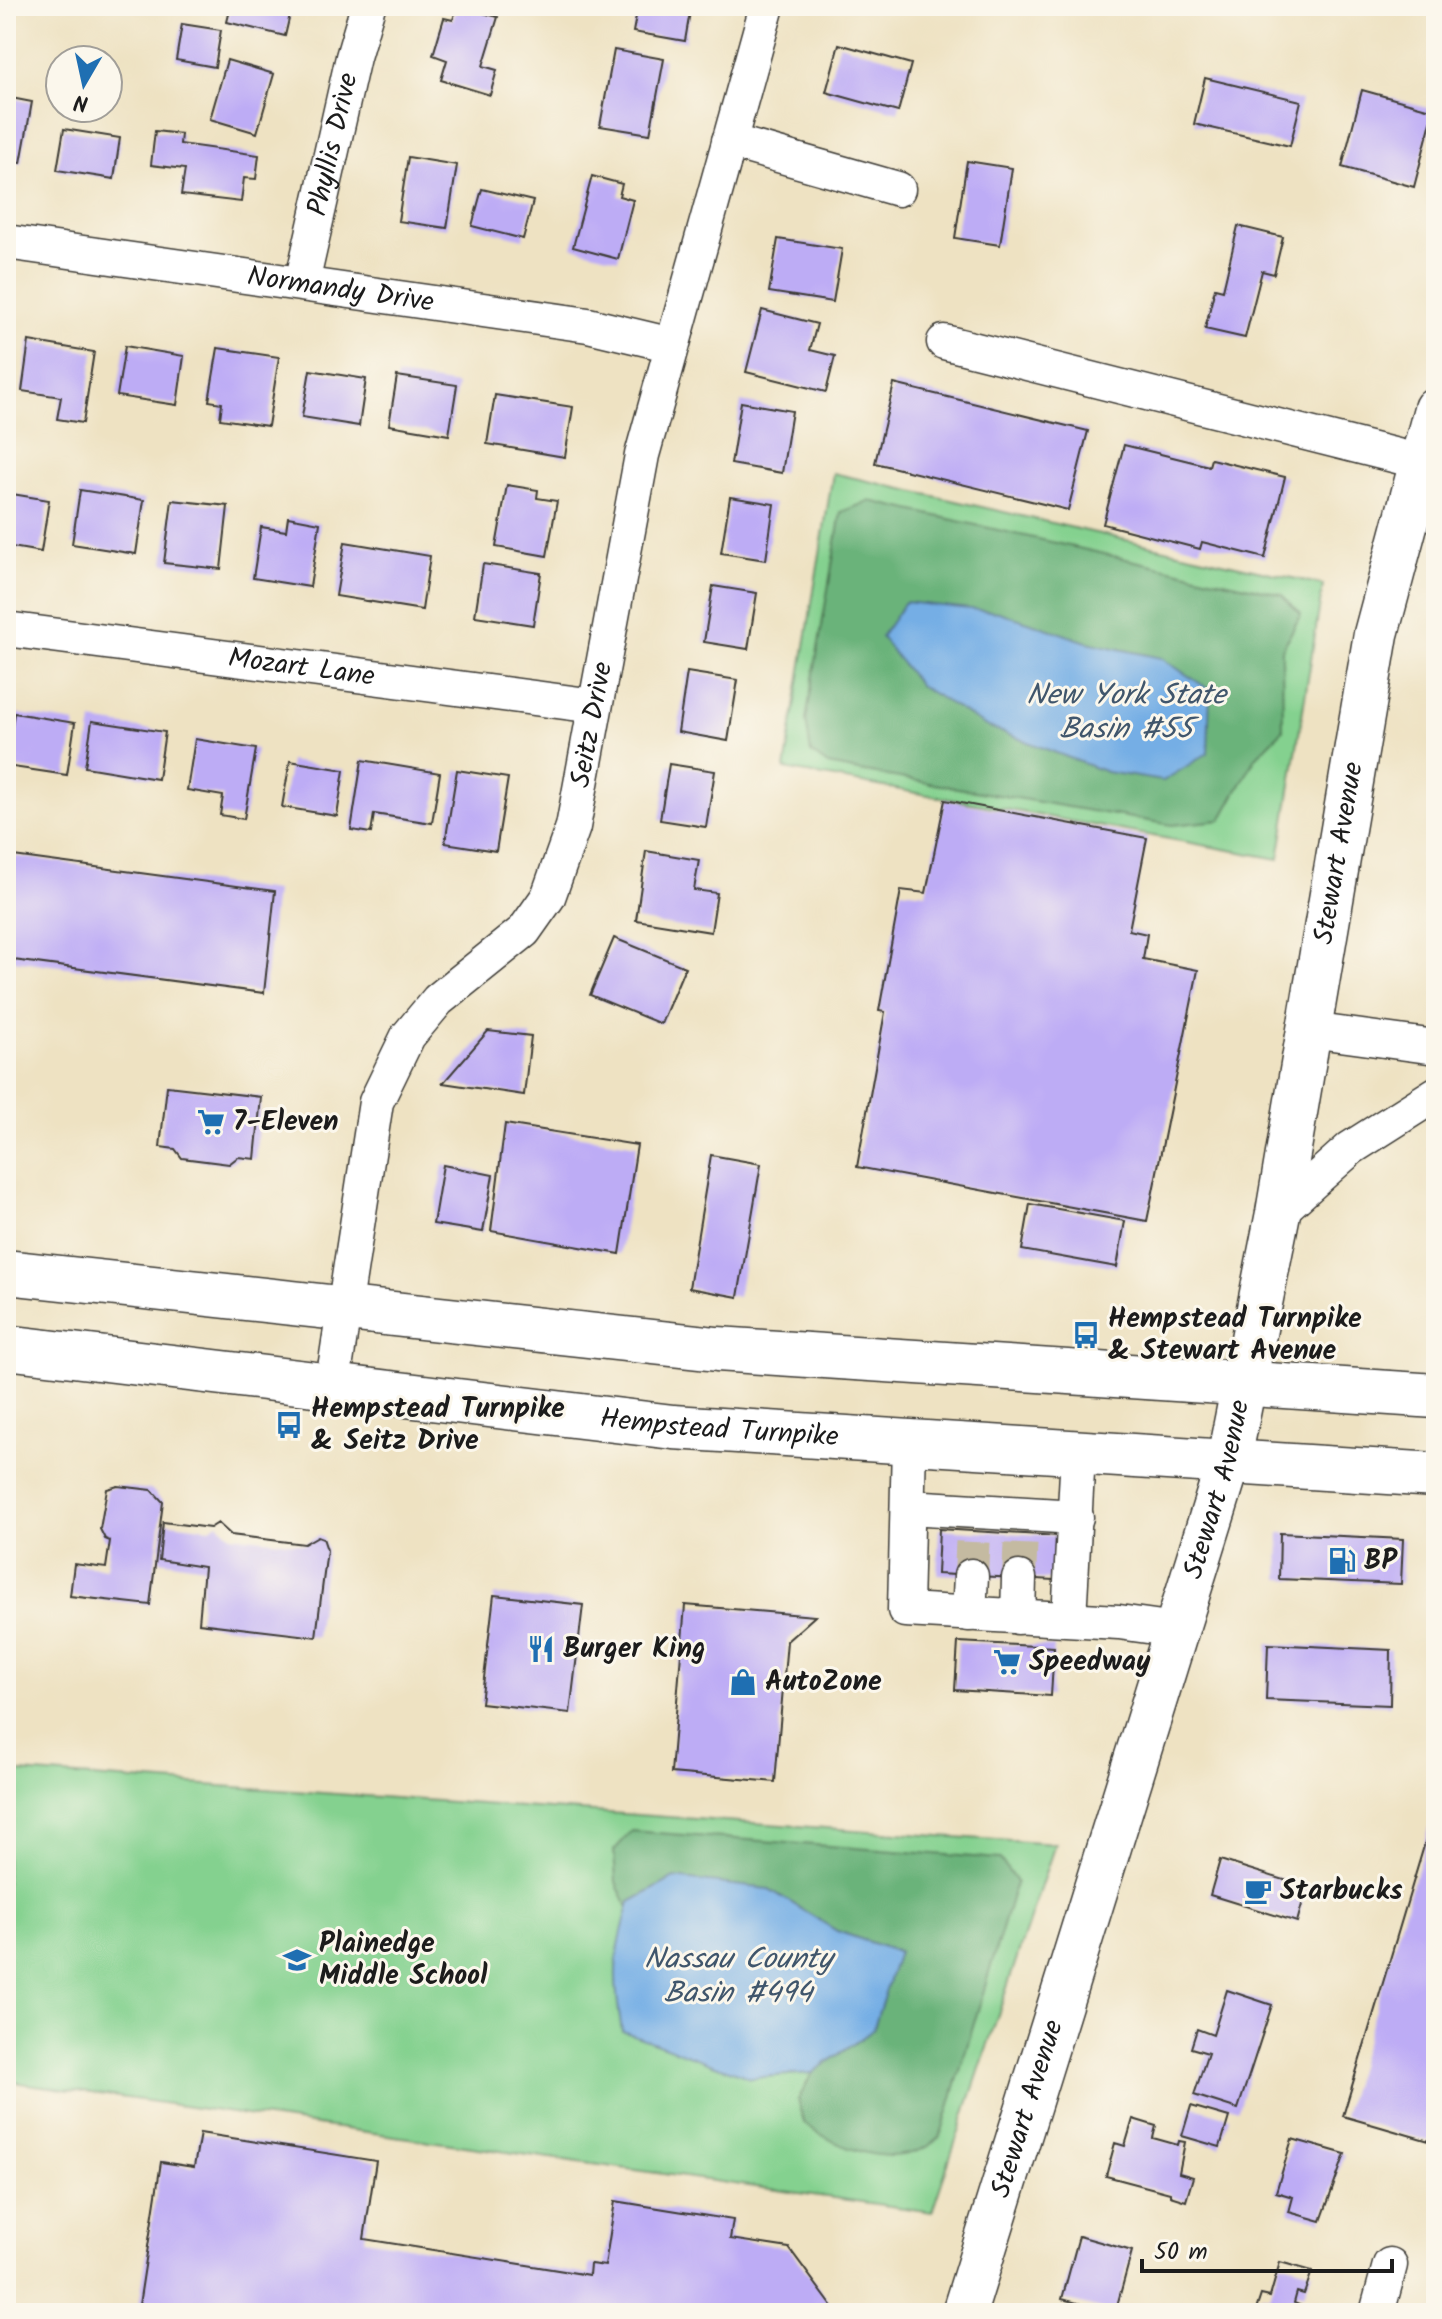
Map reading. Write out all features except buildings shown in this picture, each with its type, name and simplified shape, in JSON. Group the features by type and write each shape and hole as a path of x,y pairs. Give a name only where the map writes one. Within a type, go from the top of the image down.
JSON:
{"main road":[{"name":"Stewart Avenue","path":"964,2313 1228,1464 1278,1213 1376,634 1436,409"},
{"path":"6,1272 717,1349 1436,1396"},
{"name":"Hempstead Turnpike","path":"6,1347 673,1427 1436,1475"}],"street":[{"name":"Phyllis Drive","path":"302,283 353,57 368,6"},
{"name":"Seitz Drive","path":"332,1388 376,1102 408,1036 438,1000 524,931 548,897 573,827 642,455 767,6"},
{"path":"729,141 898,189"},
{"name":"Normandy Drive","path":"6,242 588,325 672,345"},
{"path":"944,342 1421,462"},
{"name":"Mozart Lane","path":"6,629 595,706"},
{"path":"1310,1030 1436,1047"},
{"path":"1278,1213 1351,1148 1436,1094"},
{"path":"909,1443 905,1610 1069,1618 1176,1630"},
{"path":"1069,1618 1078,1454"},
{"path":"908,1507 973,1521 1022,1524 1076,1517"},
{"path":"969,1614 971,1576"},
{"path":"1018,1617 1019,1578"},
{"path":"1377,2313 1390,2265"}],"green space":[{"path":"833,473 1323,585 1279,859 785,769"},
{"path":"870,501 1281,594 1301,614 1282,650 1283,730 1256,757 1221,820 1172,825 853,770 828,765 811,753 806,720 841,512"},
{"path":"6,1771 1055,1844 932,2212 6,2081"},
{"path":"632,1831 1000,1859 1016,1882 940,2138 907,2154 872,2154 836,2142 804,2123 798,2100 812,2073 873,2030 897,1952 837,1931 769,1889 630,1902 628,1908 616,1882 614,1850"}],"water":[{"name":"New York State Basin #55","path":"905,602 999,612 1087,642 1161,658 1210,690 1208,753 1163,781 1106,772 986,726 919,685 881,637"},
{"name":"Nassau County Basin #494","path":"674,1878 769,1889 837,1931 898,1952 873,2030 812,2073 751,2078 622,2031 616,1966 630,1902"}],"tunnel":[{"path":"971,1576 973,1531"},
{"path":"1019,1578 1021,1533"}],"place":[{"name":"7-Eleven","path":"211,1122"},
{"name":"Hempstead Turnpike & Stewart Avenue","path":"1086,1335"},
{"name":"Hempstead Turnpike & Seitz Drive","path":"289,1425"},
{"name":"BP","path":"1342,1561"},
{"name":"Burger King","path":"541,1649"},
{"name":"Speedway","path":"1007,1662"},
{"name":"AutoZone","path":"743,1682"},
{"name":"Starbucks","path":"1258,1891"},
{"name":"Plainedge Middle School","path":"297,1960"}]}
